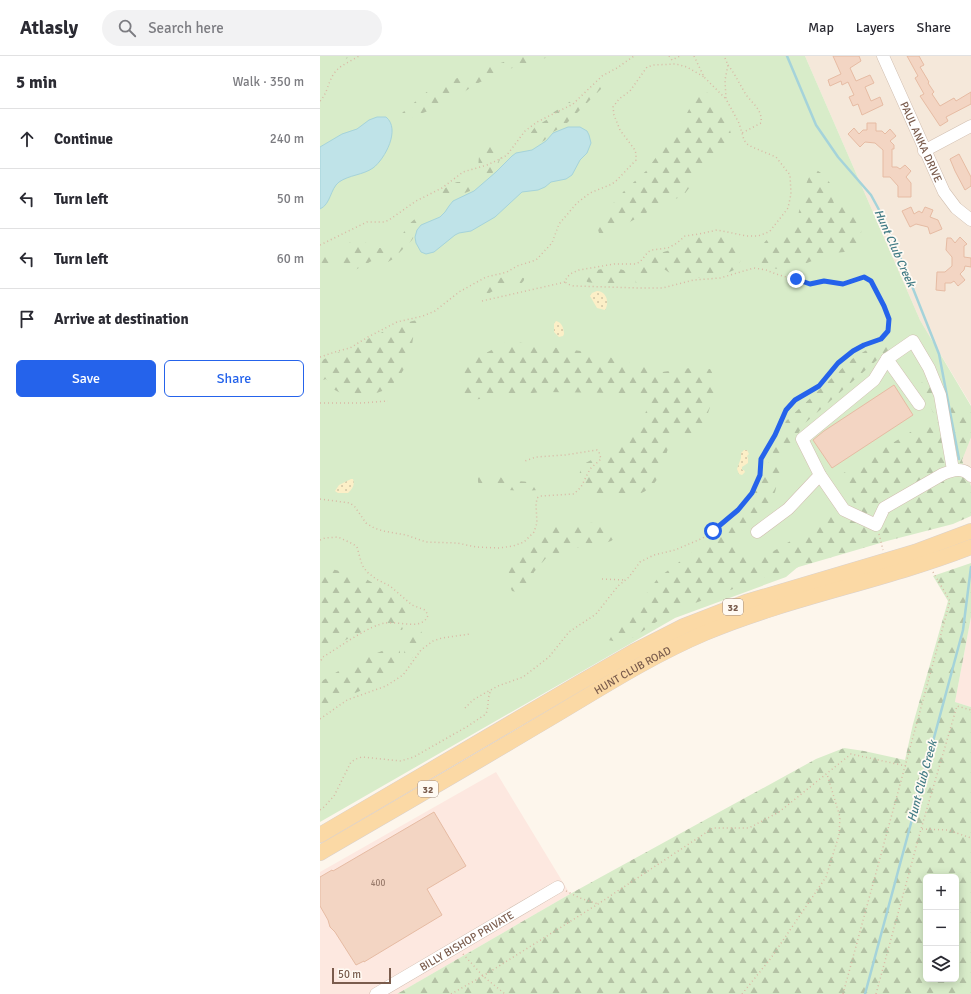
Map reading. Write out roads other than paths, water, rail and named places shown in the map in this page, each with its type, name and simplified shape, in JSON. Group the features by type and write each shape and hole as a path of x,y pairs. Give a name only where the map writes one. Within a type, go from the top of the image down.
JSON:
{"main road":[{"name":"HUNT CLUB ROAD","path":"320,835 633,652 684,626 752,600 915,552 971,531"},
{"name":"HUNT CLUB ROAD","path":"320,853 589,694 682,644 721,627 752,616 931,562 971,547"}],"street":[{"name":"PAUL ANKA DRIVE","path":"883,56 924,151 944,192 956,208 971,220"},
{"path":"924,151 971,126"},
{"path":"954,470 940,395 932,375 913,341 887,359 874,380 802,439 820,475 844,510 876,525 884,508 943,474 954,470 962,470 971,476"},
{"path":"887,359 919,404"},
{"path":"757,532 788,509 820,475"},
{"name":"BILLY BISHOP PRIVATE","path":"376,994 558,887"}],"water":[{"path":"377,117 386,117 390,122 392,129 390,144 382,158 373,168 339,182 334,188 324,207 320,209 320,147 342,134 357,129 369,120"},
{"path":"568,127 580,127 587,131 591,143 587,153 580,160 572,175 566,179 551,182 538,190 522,192 495,217 471,231 455,235 434,252 426,254 421,252 416,243 415,237 417,230 421,225 440,217 453,201 474,191 516,153 532,150 546,141 553,133"}],"waterway":[{"name":"Hunt Club Creek","path":"787,56 816,125 838,157 871,195 884,219 939,354 959,459"},
{"name":"Hunt Club Creek","path":"865,994 963,630 971,567"}]}
